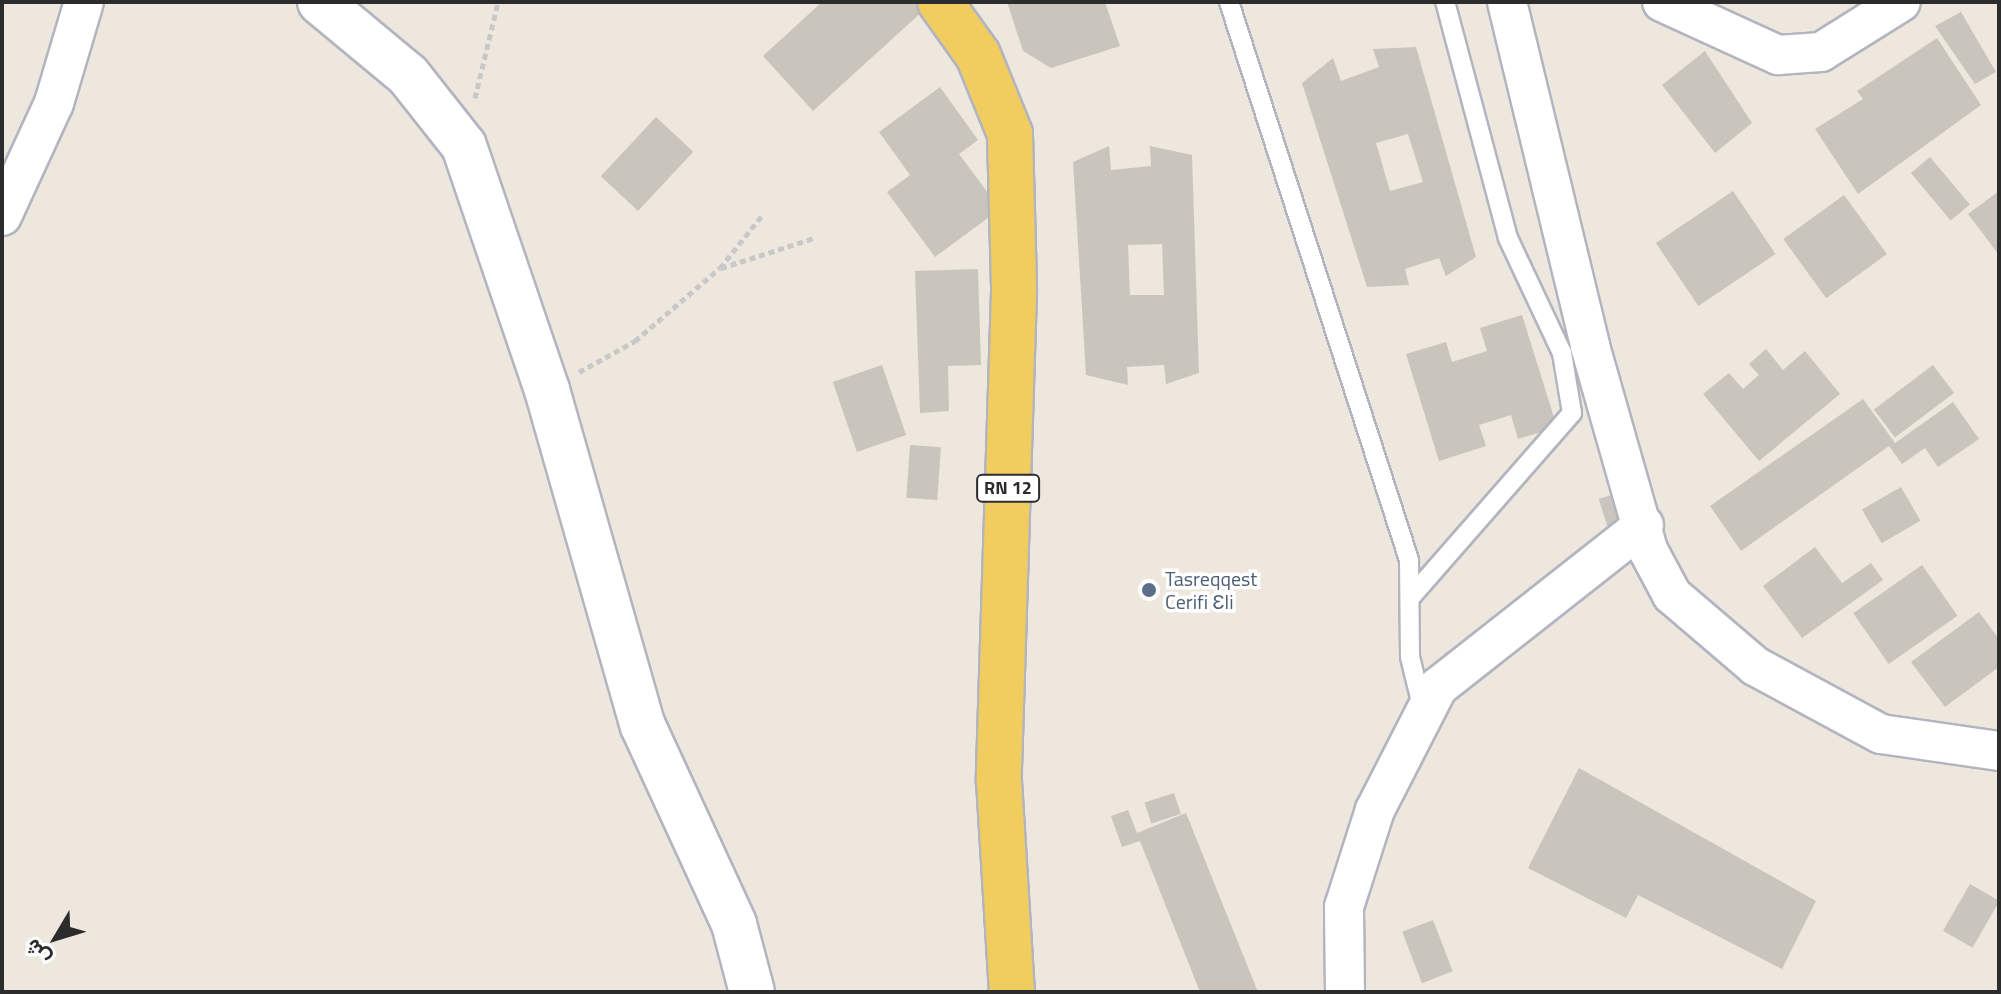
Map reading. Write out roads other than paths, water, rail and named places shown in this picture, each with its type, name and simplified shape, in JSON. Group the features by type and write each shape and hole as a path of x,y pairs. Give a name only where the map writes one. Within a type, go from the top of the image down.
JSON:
{"main road":[{"name":"RN 12","path":"940,2 978,55 1010,134 1014,292 999,781 1012,992"}],"street":[{"path":"2,216 54,103 84,2"},
{"path":"320,2 408,75 464,146 547,390 643,726 734,924 752,992"},
{"path":"1507,2 1590,346 1644,525 1672,595 1755,666 1881,734 1999,751"},
{"path":"1662,2 1778,55 1821,52 1901,2"},
{"path":"1345,992 1344,907 1375,810 1438,687 1644,525"}],"lane":[{"path":"1229,2 1409,560 1410,657 1424,715"},
{"path":"1410,598 1572,413 1562,353 1508,238 1445,2"}],"place":[{"name":"Tasreqqest Cerifi Ɛli","path":"1149,590"}]}
